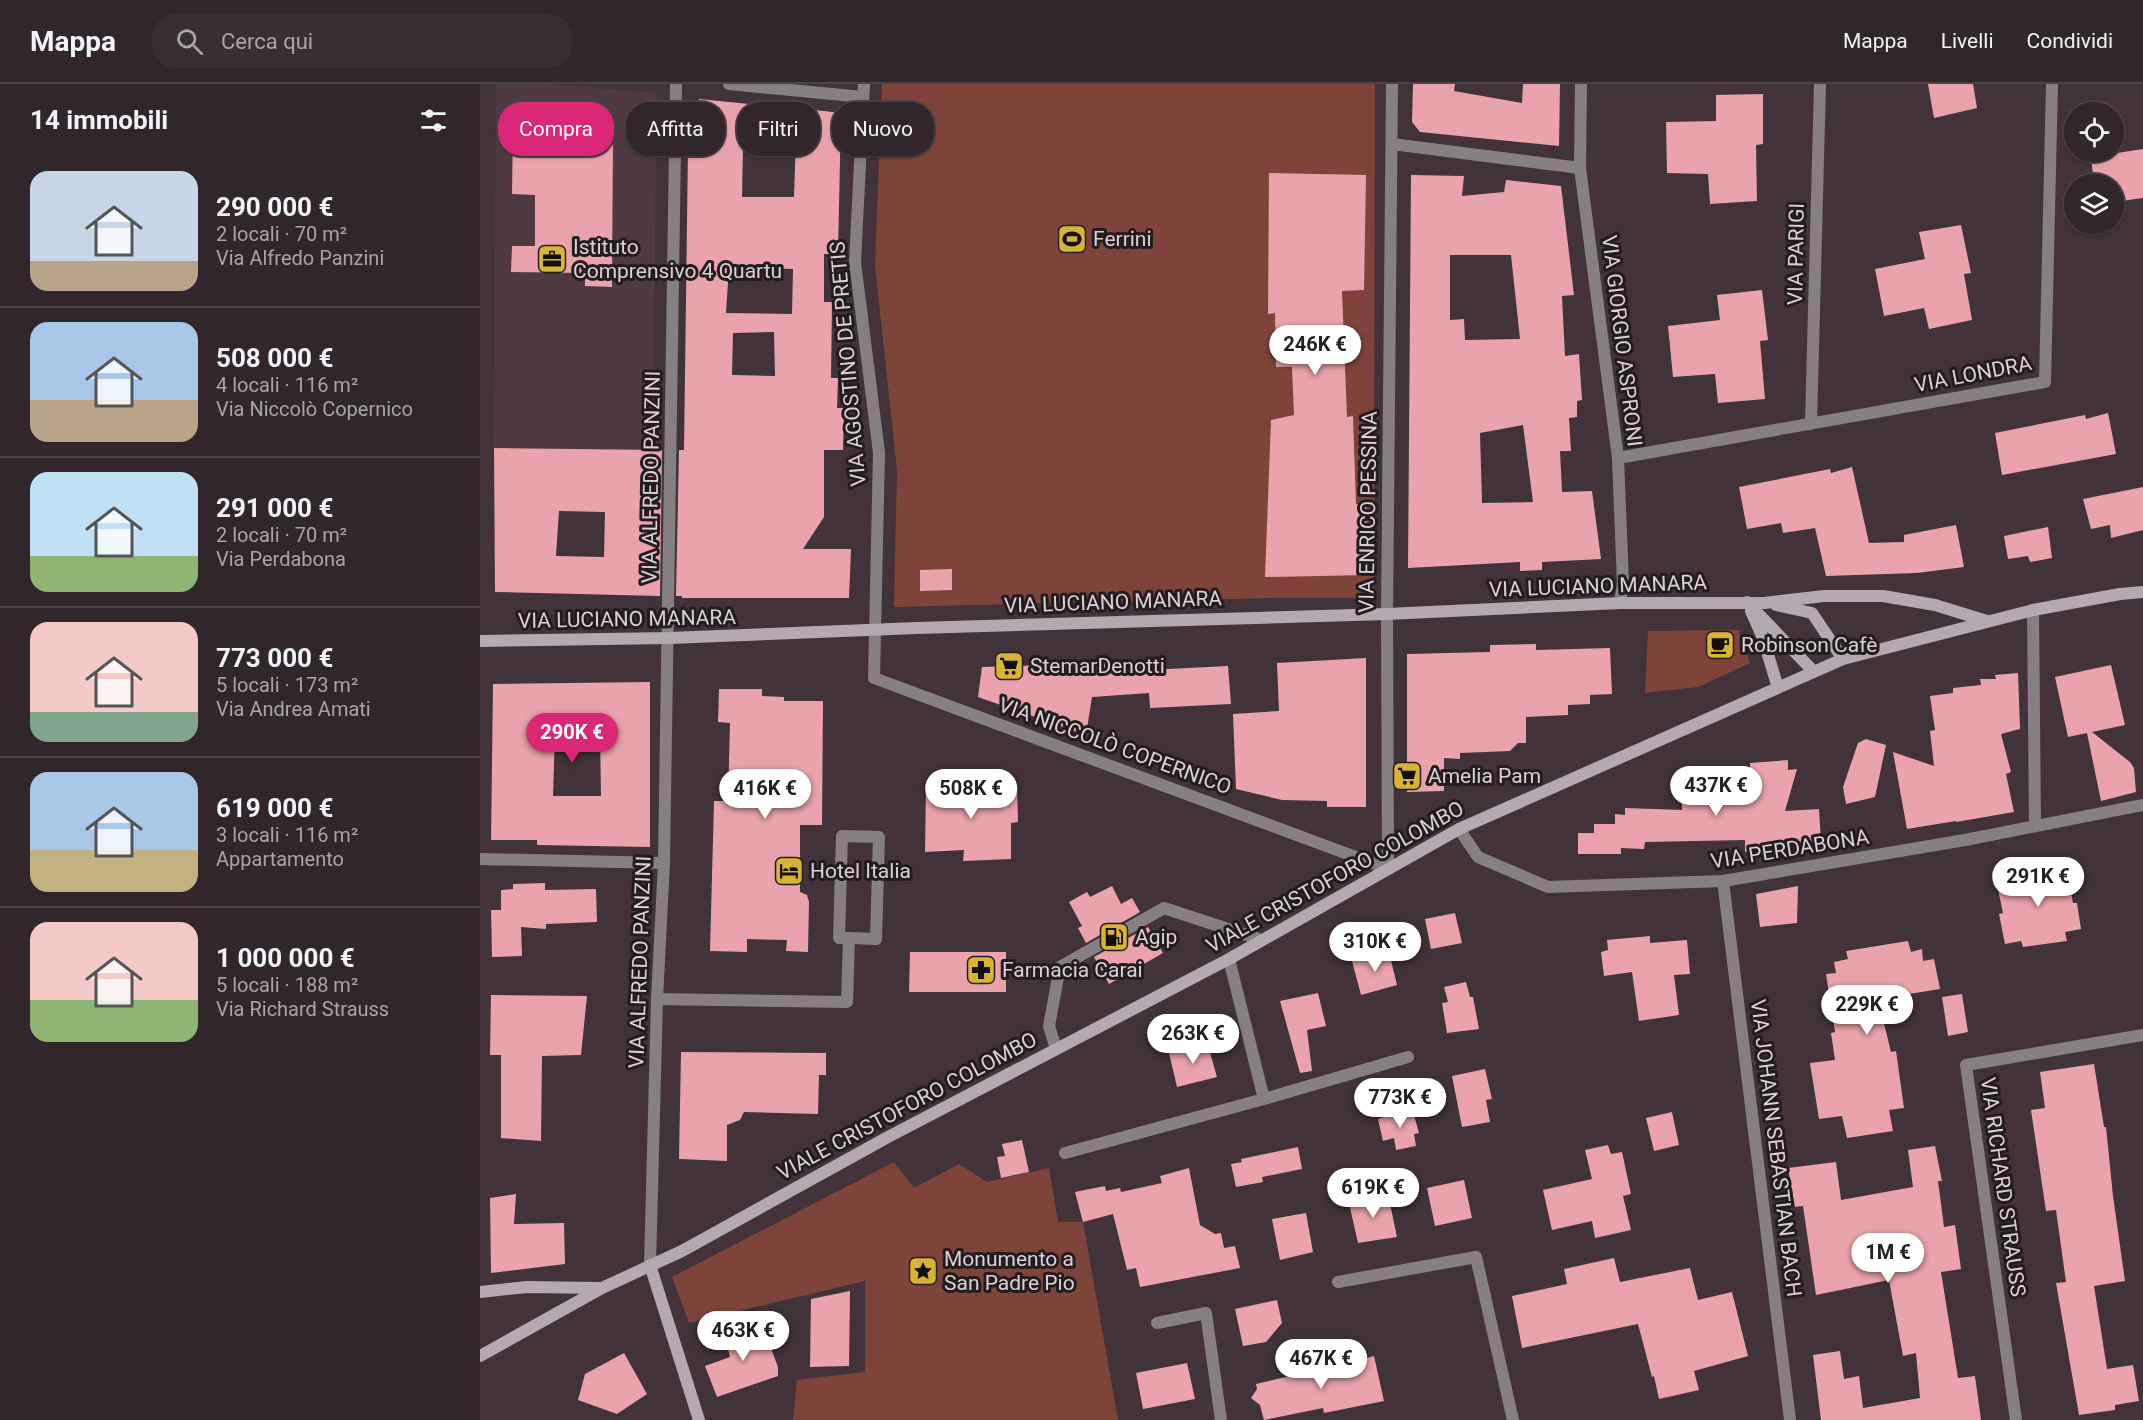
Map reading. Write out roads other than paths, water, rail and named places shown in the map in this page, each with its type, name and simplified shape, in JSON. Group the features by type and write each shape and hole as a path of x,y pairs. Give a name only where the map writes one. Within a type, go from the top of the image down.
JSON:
{"street":[{"name":"VIA ALFREDO PANZINI","path":"650,1265 657,999 664,863 669,638 675,84"},
{"path":"729,84 864,90"},
{"name":"VIA ENRICO PESSINA","path":"1388,869 1387,614 1392,84"},
{"name":"VIA GIORGIO ASPRONI","path":"1581,84 1580,168 1618,458 1623,584 1620,603"},
{"name":"VIA PARIGI","path":"1811,424 1820,84"},
{"name":"VIA LONDRA","path":"1618,458 2045,382 2052,84"},
{"name":"VIA AGOSTINO DE PRETIS","path":"864,90 855,262 879,453 876,629"},
{"path":"1392,144 1580,168"},
{"name":"VIALE CRISTOFORO COLOMBO","path":"2120,594 2143,586"},
{"name":"VIALE CRISTOFORO COLOMBO","path":"480,1356 602,1288 682,1251 888,1137 1229,959 1459,830 1843,659 2033,610 2143,592"},
{"name":"VIA LUCIANO MANARA","path":"1764,603 1824,596 1883,596 1935,605 1988,621"},
{"name":"VIA LUCIANO MANARA","path":"480,641 669,638 876,629 1387,614 1620,603 1747,602 1764,603 1812,613 1843,659"},
{"path":"1747,602 1814,672"},
{"path":"1747,602 1763,638 1778,688"},
{"path":"2033,610 2035,826"},
{"name":"VIA NICCOLÒ COPERNICO","path":"876,629 874,678 1388,869"},
{"name":"VIA PERDABONA","path":"1459,830 1478,857 1548,887 1723,881 1965,840 2143,805"},
{"path":"842,836 879,837 876,939 849,938 839,938 842,836"},
{"path":"480,859 664,863"},
{"name":"VIA JOHANN SEBASTIAN BACH","path":"1723,881 1790,1420"},
{"path":"1056,1049 1050,1026 1060,967 1164,908 1262,940"},
{"path":"657,999 848,1002 849,938"},
{"path":"1229,959 1264,1099"},
{"name":"VIA RICHARD STRAUSS","path":"2016,1420 1966,1065 2143,1035"},
{"path":"1065,1153 1408,1057"},
{"path":"1338,1282 1476,1257 1513,1420"},
{"path":"650,1265 699,1420"},
{"path":"480,1292 527,1287 602,1288"},
{"path":"1157,1323 1206,1313 1221,1420"}],"place":[{"name":"Ferrini","path":"1072,239"},
{"name":"Istituto Comprensivo 4 Quartu","path":"552,259"},
{"name":"Robinson Cafè","path":"1720,645"},
{"name":"StemarDenotti","path":"1009,666"},
{"name":"Amelia Pam","path":"1407,776"},
{"name":"Hotel Italia","path":"789,871"},
{"name":"Agip","path":"1114,937"},
{"name":"Farmacia Carai","path":"981,970"},
{"name":"Monumento a San Padre Pio","path":"923,1271"}]}
